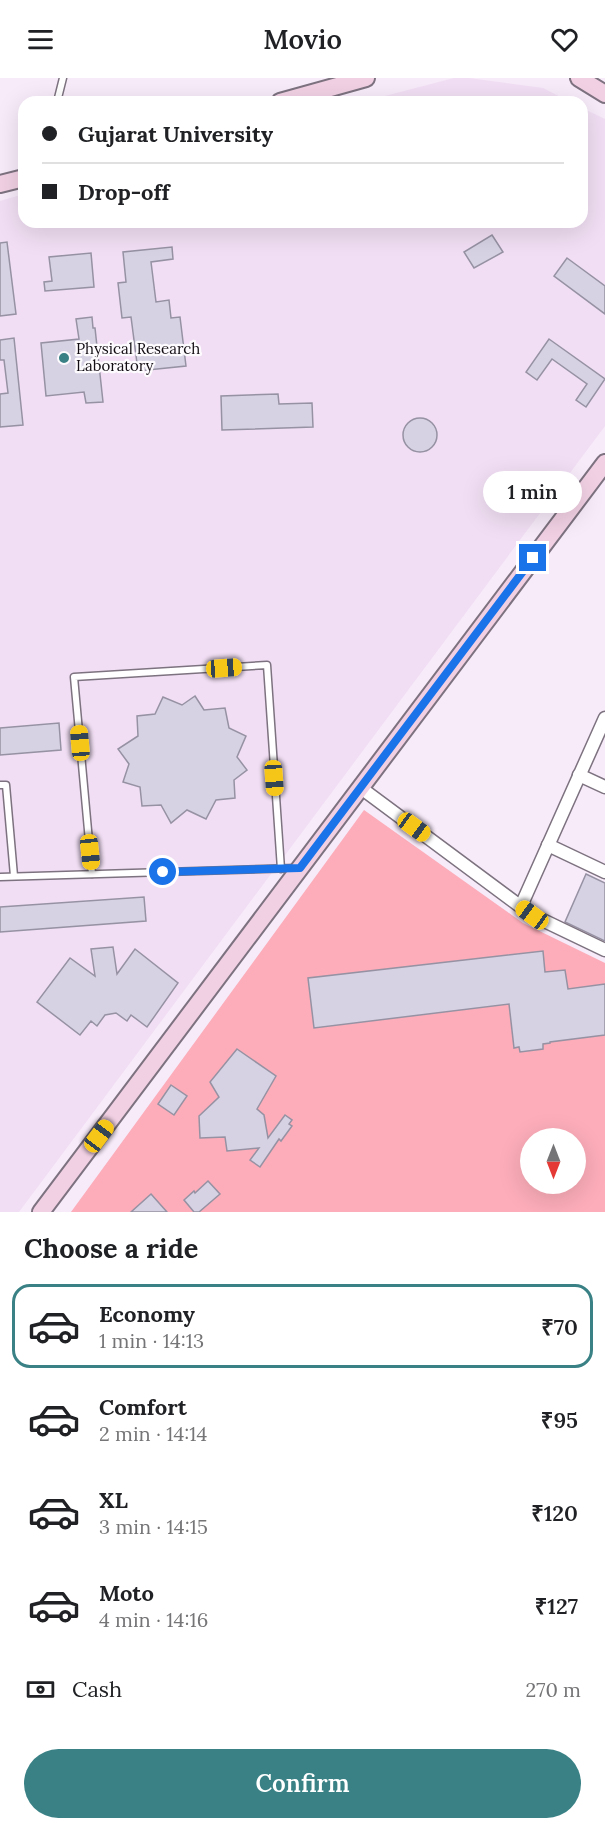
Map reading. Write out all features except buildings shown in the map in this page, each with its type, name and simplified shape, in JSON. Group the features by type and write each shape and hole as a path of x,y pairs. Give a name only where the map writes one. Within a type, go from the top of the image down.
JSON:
{"street":[{"path":"302,96 366,78"},
{"path":"579,78 605,94"},
{"path":"0,184 18,180"},
{"path":"41,1212 605,463"},
{"path":"521,906 605,718"},
{"path":"579,775 605,787"},
{"path":"361,788 532,915 605,950"},
{"path":"548,845 605,872"}],"lane":[{"path":"58,96 63,78"},
{"path":"92,874 74,677 267,665 281,869"},
{"path":"0,785 6,785 14,876"},
{"path":"0,877 300,868"}],"shaded area":[{"path":"454,78 469,78 543,88 558,96 385,96"},
{"path":"588,111 605,119 605,426 19,1212 0,1212 0,201 18,196 18,228 588,228"},
{"path":"364,810 523,923 605,963 605,1212 71,1212"}],"place":[{"name":"Physical Research Laboratory","path":"64,358"}],"route":[{"path":"163,872 300,868 533,558"}]}
